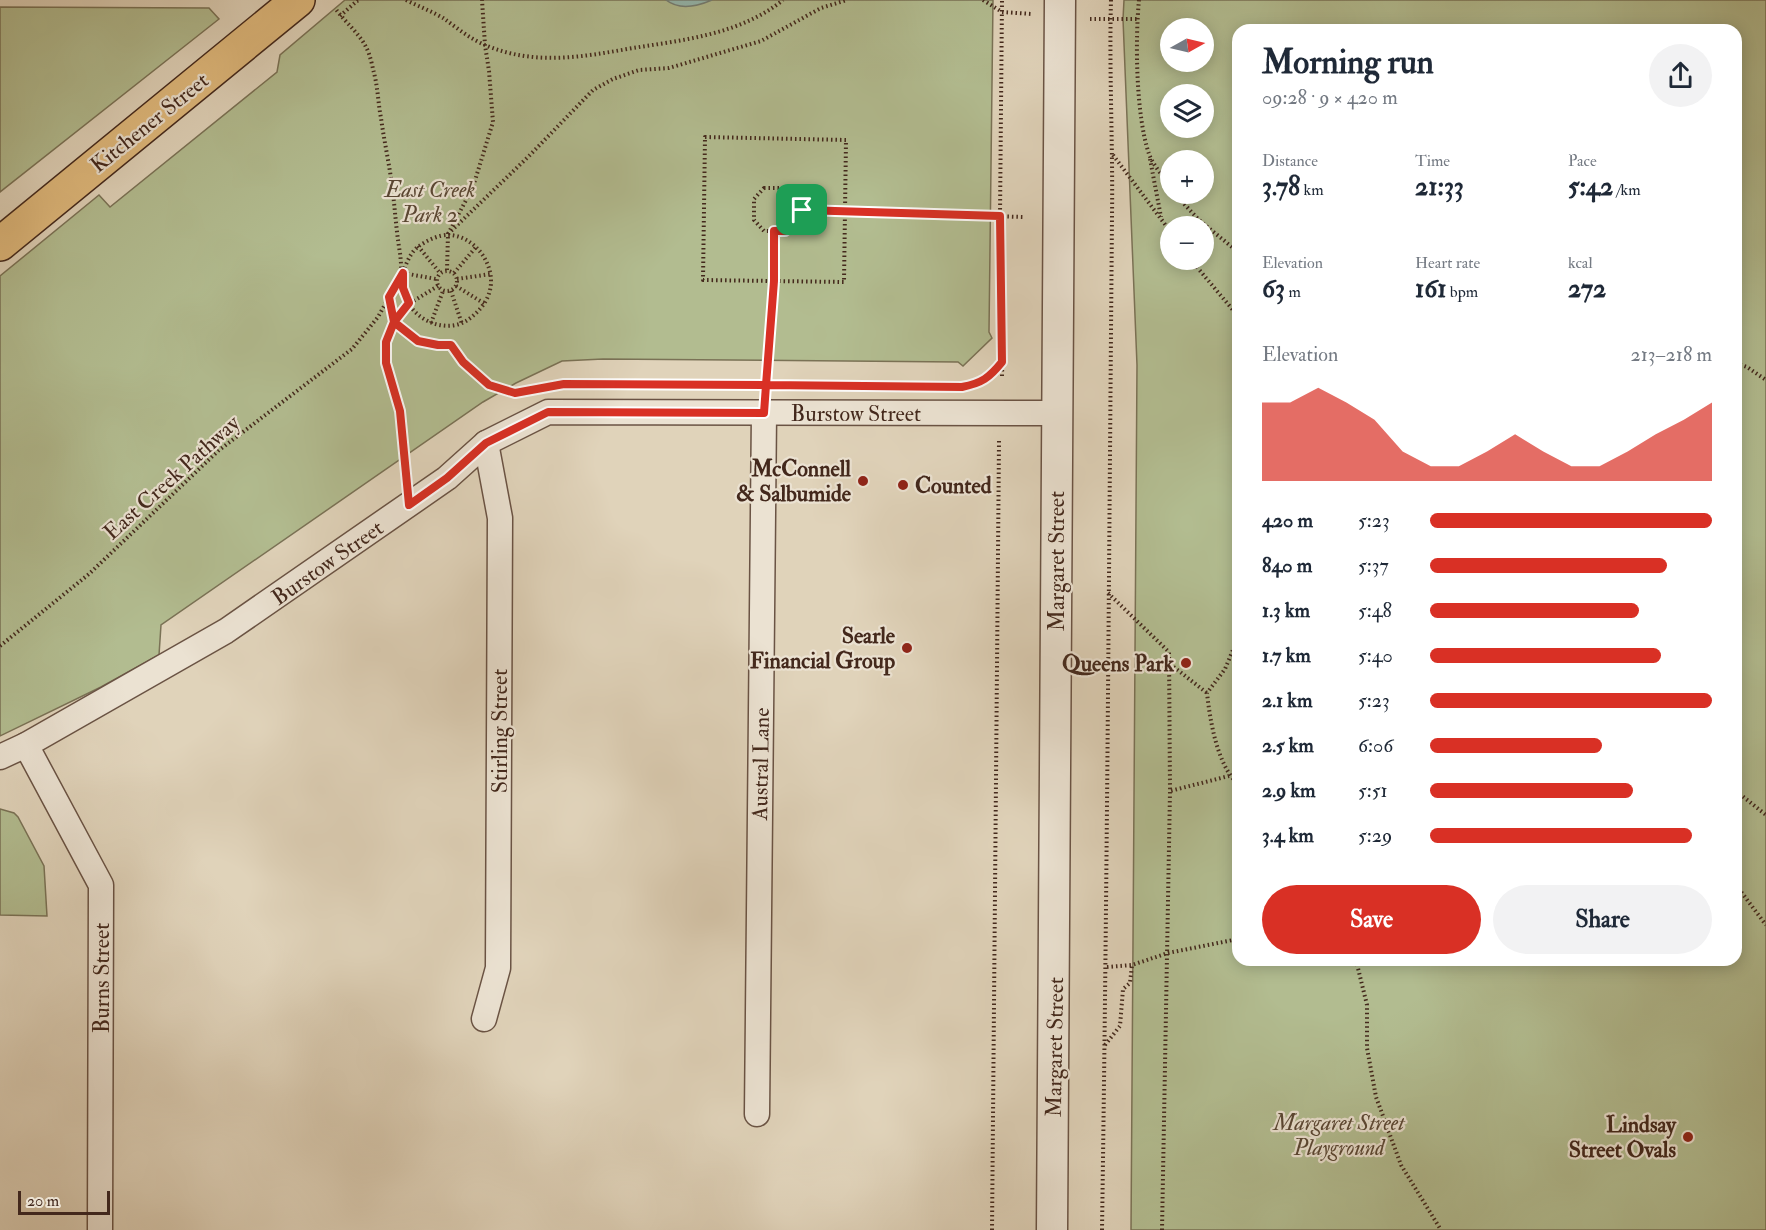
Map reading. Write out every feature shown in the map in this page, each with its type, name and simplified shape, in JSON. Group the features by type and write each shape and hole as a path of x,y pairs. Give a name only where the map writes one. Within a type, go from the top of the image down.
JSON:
{"main road":[{"name":"Kitchener Street","path":"0,244 298,0"}],"street":[{"name":"Margaret Street","path":"1052,1230 1060,0"},
{"name":"Burstow Street","path":"0,757 226,631 447,478 486,443 548,412 1056,414"},
{"name":"Austral Lane","path":"757,1114 764,413"},
{"name":"Stirling Street","path":"484,1019 498,968 500,518 486,443"},
{"name":"Burns Street","path":"26,744 101,885 100,1230"}],"path":[{"path":"340,16 361,0"},
{"path":"406,0 439,16 484,45 542,58 600,55 677,42 745,21 783,0"},
{"path":"447,270 448,234 473,188 493,122 489,71 484,45 482,0"},
{"path":"440,273 418,246 448,234 593,90 613,79 639,70 669,68 762,41 821,8 847,0"},
{"path":"983,0 1002,12"},
{"path":"1002,0 1000,216 1002,376"},
{"path":"1102,1230 1107,967 1113,154 1111,0"},
{"path":"1139,0 1137,19 1139,108 1161,216"},
{"path":"334,9 366,47 375,75 393,186 403,288 409,303 418,315 431,323 446,326 462,324 485,304 490,290 491,274 486,259 476,247 448,234"},
{"path":"1110,20 1137,19"},
{"path":"705,137 846,140 844,212 844,282 703,280 705,137"},
{"path":"1113,154 1160,216"},
{"path":"1150,156 1160,171"},
{"path":"764,188 785,188 796,199 796,221 785,231 774,231 764,231 754,220 754,199 764,188"},
{"path":"1184,204 1199,220 1232,247"},
{"path":"796,210 1024,217"},
{"path":"764,413 774,281 774,231"},
{"name":"East Creek Pathway","path":"0,646 89,574 218,451 352,349 378,317 403,273 408,258 418,246"},
{"path":"454,273 476,247"},
{"path":"447,270 454,273 458,279 456,286 450,291 443,291 436,279 440,273 447,270"},
{"path":"1199,270 1232,309"},
{"path":"403,273 436,279"},
{"path":"458,279 491,274"},
{"path":"409,505 400,411 386,363 386,342 394,322 409,303 438,286"},
{"path":"456,286 485,304"},
{"path":"431,323 443,291"},
{"path":"450,291 462,324"},
{"path":"389,297 394,322 418,341 451,345 463,362 489,385 507,392 529,392"},
{"path":"969,385 977,384 990,376 1002,362"},
{"path":"1742,365 1766,380"},
{"path":"766,385 777,385"},
{"path":"992,1230 999,441"},
{"path":"1108,593 1169,652 1170,791 1162,1230"},
{"path":"1232,652 1225,669 1207,693 1210,723 1229,776 1232,779"},
{"path":"1169,664 1207,693"},
{"path":"1170,791 1229,776"},
{"path":"1742,796 1766,815"},
{"path":"1742,893 1766,925"},
{"path":"1107,967 1132,965 1168,953 1232,940"},
{"path":"1105,1045 1120,1026 1122,989 1130,983 1132,965"},
{"path":"1357,966 1367,1005 1367,1048 1376,1097 1401,1165 1441,1230"}],"green space":[{"name":"East Creek Park 2","path":"345,0 993,0 989,332 992,338 963,366 958,362 603,359 562,361 483,402 161,625 159,655 101,687 0,736 0,276 99,195 110,207 277,72 280,55"},
{"name":"Queens Park","path":"1124,0 1766,0 1766,1230 1131,1230 1137,365"},
{"path":"0,7 209,8 219,19 0,192"},
{"path":"0,809 14,813 18,817 44,866 47,916 0,915"}],"water":[{"path":"666,0 712,0 695,6 683,6"}],"place":[{"name":"McConnell & Salbumide","path":"863,481"},
{"name":"Counted","path":"903,485"},
{"name":"Searle Financial Group","path":"907,648"},
{"name":"Queens Park","path":"1186,663"},
{"name":"Lindsay Street Ovals","path":"1688,1137"}],"route":[{"path":"802,210 796,210 796,221 785,231 774,231 774,281 766,385 564,384 529,392 507,392 489,385 463,362 451,345 418,341 394,322 389,297 403,273 403,288 409,303 394,322 386,342 386,363 400,411 409,505 447,478 486,443 548,412 764,413 766,385 962,387 977,384 990,376 1002,362 1000,216 802,210"}],"park label":[{"name":"Margaret Street Playground","path":"1339,1134"}]}
